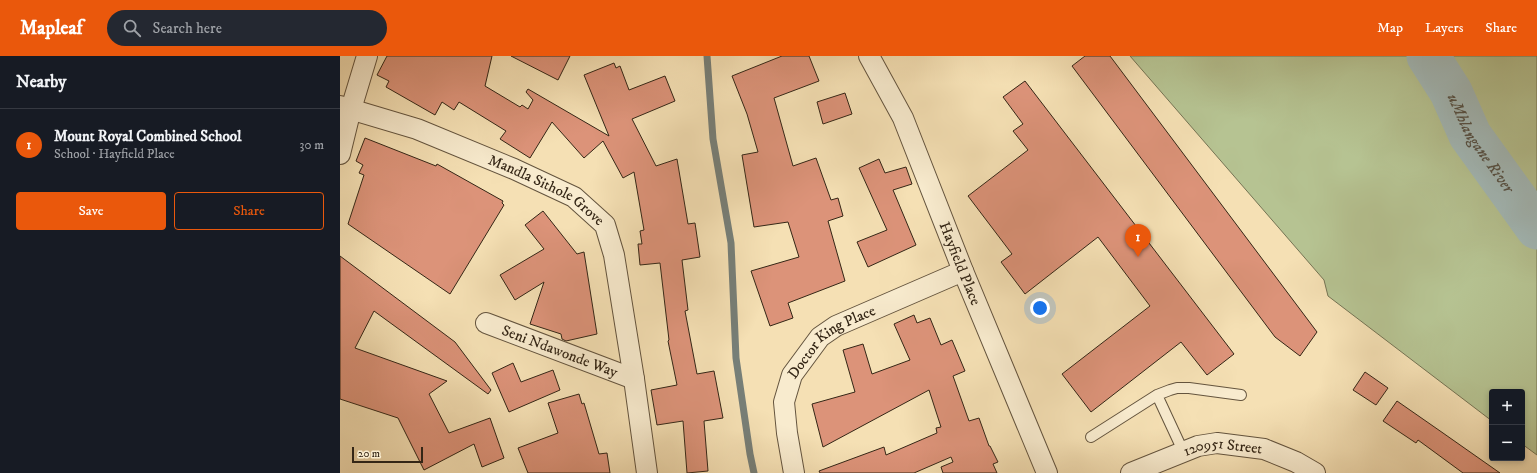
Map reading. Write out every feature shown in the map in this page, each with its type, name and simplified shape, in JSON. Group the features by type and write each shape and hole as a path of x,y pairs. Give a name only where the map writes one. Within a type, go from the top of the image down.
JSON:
{"street":[{"path":"340,154 346,107 367,56"},
{"name":"Hayfield Place","path":"869,56 903,118 963,271 1047,473"},
{"name":"Mandla Sithole Grove","path":"346,107 417,130 514,169 574,197 605,225 614,255 634,379 647,473"},
{"name":"Doctor King Place","path":"794,473 787,433 784,402 792,375 820,337 836,326 963,271"},
{"name":"Seni Ndawonde Way","path":"486,323 634,379"},
{"name":"120951 Street","path":"1131,473 1183,451 1198,446 1217,443 1264,449 1296,462 1315,473"}],"lane":[{"path":"1091,438 1158,395 1177,388 1241,395"},
{"path":"1158,395 1183,451"}],"green space":[{"path":"1130,56 1537,56 1537,455 1525,446 1525,389 1489,389 1489,419 1328,296 1324,280"}],"building":[{"path":"387,56 492,56 485,86 520,107 522,105 528,109 533,100 526,92 528,89 609,136 584,75 614,63 616,68 620,66 629,90 665,76 675,101 632,119 656,166 677,159 688,224 695,223 700,257 682,260 688,310 685,311 697,374 714,371 723,418 704,421 708,471 687,473 683,421 657,425 651,390 677,385 668,341 660,263 640,265 638,244 642,244 640,231 644,230 634,172 623,178 603,141 584,158 552,122 530,158 500,139 506,131 459,102 454,110 442,102 435,115 386,87 389,81 377,75"},
{"path":"511,56 570,56 558,80"},
{"path":"782,56 809,56 819,81 774,98 793,166 816,158 831,200 838,198 843,216 828,221 845,281 788,303 793,318 770,326 751,271 799,257 788,222 754,227 742,155 758,152 747,114 732,76"},
{"path":"1085,56 1110,56 1317,332 1300,356 1275,337 1072,66"},
{"path":"1025,81 1234,354 1207,375 1181,342 1091,412 1062,374 1150,306 1098,237 1025,294 1001,262 1012,254 968,196 1028,150 1013,131 1023,124 1003,97"},
{"path":"845,93 852,114 823,124 817,102"},
{"path":"365,138 436,166 437,164 503,201 502,203 504,205 450,294 348,224 364,175 359,173 363,165 356,161"},
{"path":"879,159 885,173 906,167 912,184 893,190 916,245 868,267 857,242 887,230 859,168"},
{"path":"543,211 577,254 584,252 597,334 566,341 562,339 561,334 530,324 544,282 515,300 500,275 544,249 525,225"},
{"path":"340,256 455,342 491,390 488,394 374,311 355,348 447,381 429,394 449,433 490,418 504,458 482,467 474,444 424,470 398,418 340,399"},
{"path":"914,315 917,323 930,318 941,345 952,340 965,371 953,376 969,421 979,418 989,446 998,462 993,464 997,473 943,473 941,467 953,462 951,457 914,473 820,473 819,471 884,447 886,455 937,433 936,428 941,427 929,390 823,447 812,404 855,392 843,350 863,344 872,374 910,360 894,324"},
{"path":"513,363 521,382 553,370 560,390 509,412 492,373"},
{"path":"1365,372 1388,388 1376,405 1353,390"},
{"path":"579,394 582,404 584,403 599,454 607,453 610,473 528,473 518,448 558,433 548,403"},
{"path":"1397,401 1500,473 1463,473 1418,440 1416,443 1383,421"}],"waterway":[{"path":"707,56 713,139 731,243 736,358 754,473"},
{"name":"uMhlangane River","path":"1428,56 1451,92 1470,135 1537,228"}],"place":[{"name":"Mount Royal Combined School","path":"1138,257"}]}
